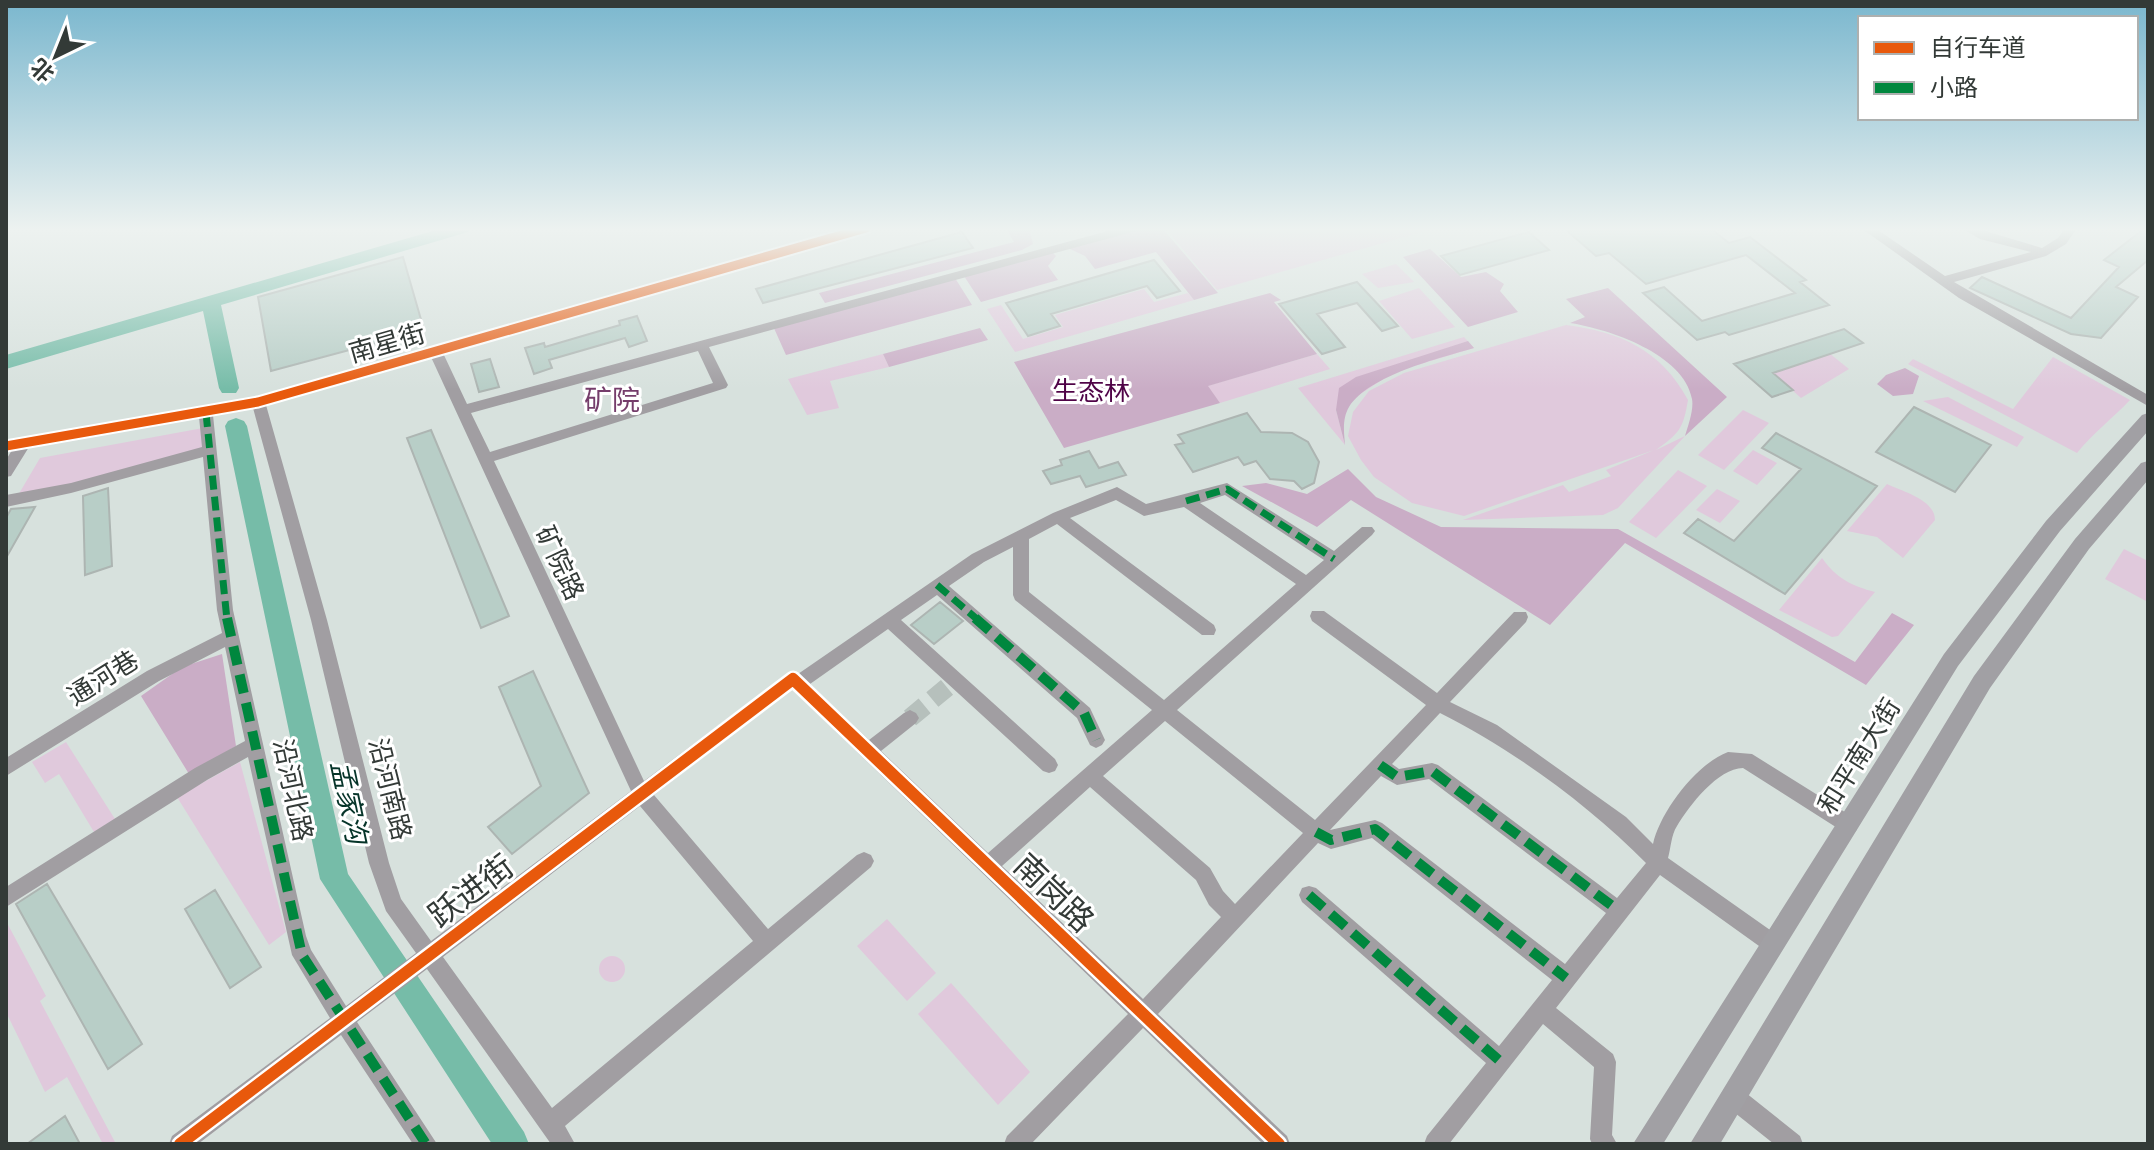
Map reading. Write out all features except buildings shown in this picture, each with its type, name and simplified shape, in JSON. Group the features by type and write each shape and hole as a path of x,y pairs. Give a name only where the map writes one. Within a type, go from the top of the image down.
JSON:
{"main road":[{"name":"和平南大街","path":"1647,1144 1951,660 2053,526 2148,419"},
{"path":"1704,1144 1982,682 2082,544 2148,468"}],"street":[{"name":"南星街","path":"6,446 258,402 680,282"},
{"path":"463,410 932,282"},
{"path":"1943,282 2148,401"},
{"path":"486,458 721,385 701,344"},
{"name":"矿院路","path":"436,352 641,794 766,942"},
{"name":"沿河南路","path":"258,402 315,606 379,863 393,904 424,959 564,1144"},
{"name":"沿河北路","path":"206,413 230,636 299,945 343,1020 426,1144"},
{"path":"6,472 24,443"},
{"path":"6,501 71,488 209,450"},
{"path":"1186,501 1227,489 1334,559"},
{"name":"跃进街","path":"180,1144 641,794 795,681 978,558 1058,517 1117,493 1144,510 1186,501"},
{"path":"1186,501 1306,583"},
{"path":"1058,517 1208,630"},
{"path":"988,866 1367,531"},
{"path":"1021,537 1021,595 1316,832 1331,840 1375,829 1566,978"},
{"path":"937,585 1084,713 1096,740"},
{"path":"1318,616 1438,704 1491,730 1619,823 1658,862 1773,944"},
{"path":"1015,1144 1235,918 1520,617"},
{"path":"889,620 1049,765"},
{"name":"通河巷","path":"6,768 153,676 230,636"},
{"name":"南岗路","path":"795,681 1279,1144"},
{"path":"868,751 910,718"},
{"path":"6,898 201,774 254,745"},
{"path":"1435,1144 1658,862 1666,826 1693,789 1728,760 1746,760 1849,825"},
{"path":"1380,765 1397,777 1432,771 1619,911"},
{"path":"1090,776 1203,874 1216,898 1235,918"},
{"path":"550,1124 864,861"},
{"path":"1309,895 1500,1061"},
{"path":"1541,1009 1605,1062 1601,1139 1606,1144"},
{"path":"1733,1097 1792,1144"}],"shaded area":[{"path":"1210,282 1246,282 1217,290"},
{"path":"1371,282 1414,282 1378,288"},
{"path":"1419,288 1455,327 1412,339 1379,301"},
{"path":"1144,289 1154,302 1188,293 1194,300 1015,352 987,309 1001,305 1023,339 1063,327 1055,315"},
{"path":"1566,325 1604,333 1638,346 1665,368 1688,400 1679,430 1656,450 1685,436 1618,508 1603,515 1463,520 1563,485 1569,492 1611,476 1606,470 1654,450 1464,516 1412,503 1374,477 1361,460 1348,436 1353,412 1369,391 1404,373"},
{"path":"1464,337 1474,348 1394,372 1336,410 1345,445 1298,388"},
{"path":"1829,353 1849,369 1801,398 1773,373"},
{"path":"883,354 889,367 830,381 839,408 807,415 788,379"},
{"path":"1317,354 1330,369 1220,403 1207,386"},
{"path":"2053,357 2130,400 2077,453 1908,364 1913,359 2013,409"},
{"path":"1948,397 2024,437 2017,447 1923,401"},
{"path":"1743,410 1769,423 1724,470 1698,455"},
{"path":"203,428 205,450 17,497 40,458"},
{"path":"1753,450 1777,463 1757,485 1733,471"},
{"path":"1678,470 1707,486 1656,538 1629,522"},
{"path":"1887,484 1924,502 1934,513 1935,520 1903,558 1877,537 1847,531"},
{"path":"1717,489 1740,501 1720,523 1696,510"},
{"path":"2124,549 2148,561 2146,601 2105,579"},
{"path":"1822,558 1845,580 1875,592 1838,636 1832,637 1779,610"},
{"path":"66,742 115,819 94,832 59,774 45,783 32,762"},
{"path":"240,762 286,932 269,945 177,797"},
{"path":"887,919 936,973 907,1001 857,946"},
{"path":"6,921 46,996 40,1001 116,1144 103,1144 67,1077 45,1092 6,1012"},
{"path":"612,956 622,959 625,969 622,979 612,982 602,979 599,969 602,959"},
{"path":"951,983 1030,1072 998,1105 918,1014"}],"green space":[{"path":"862,282 904,282 825,303 819,293"},
{"path":"941,282 957,282 972,305 786,355 773,326"},
{"path":"968,282 1052,282 981,302"},
{"path":"1179,282 1208,282 1218,293 1194,300"},
{"path":"1426,282 1504,284 1500,291 1518,312 1468,327"},
{"path":"1608,288 1727,397 1685,436 1692,399 1686,383 1675,369 1643,346 1604,331 1570,323 1585,317 1566,299"},
{"name":"生态林","path":"1270,293 1281,300 1274,302 1317,354 1208,386 1220,403 1064,448 1014,362"},
{"path":"980,328 988,340 889,367 883,354"},
{"path":"1468,341 1474,348 1406,369 1359,396 1345,416 1345,445 1336,410 1339,388 1356,377"},
{"path":"1905,368 1919,376 1913,394 1893,396 1877,384 1886,375"},
{"path":"1348,469 1376,497 1441,527 1618,529 1855,662 1892,613 1914,625 1866,685 1625,543 1550,625 1351,500 1317,527 1242,486 1266,483 1307,494"},
{"path":"222,654 236,746 189,774 141,696 182,667"}],"waterway":[{"path":"6,362 279,282"},
{"name":"孟家沟","path":"211,303 229,388"},
{"name":"孟家沟","path":"236,426 335,879 512,1144"}],"tunnel":[{"path":"910,718 956,680"}],"marked path":[{"path":"206,413 225,610 296,936 302,955 426,1144"},
{"path":"1186,501 1227,489 1334,559"},
{"path":"937,585 1084,713 1096,740"},
{"path":"1380,765 1397,777 1432,771 1619,911"},
{"path":"1316,832 1331,840 1375,829 1566,978"},
{"path":"1309,895 1500,1061"}],"cycle path":[{"path":"6,446 258,402 678,282"},
{"path":"180,1144 793,679 1279,1144"}],"district":[{"name":"矿院","path":"612,400"}]}
